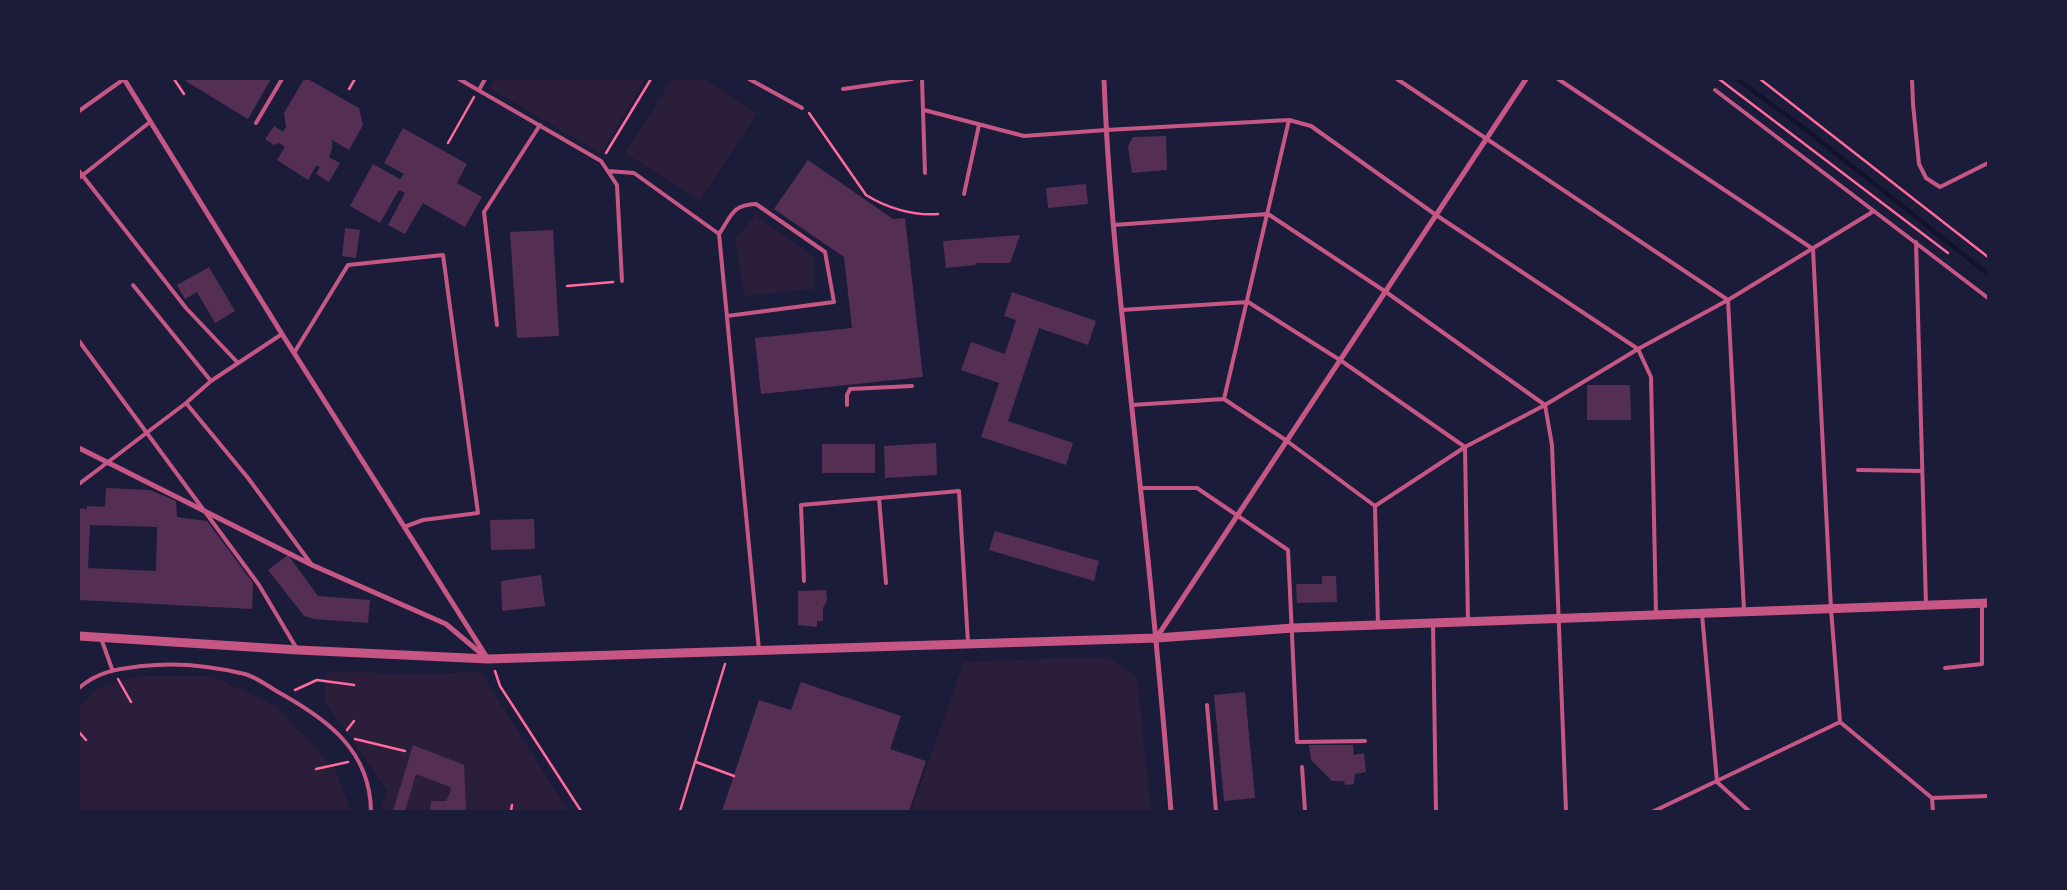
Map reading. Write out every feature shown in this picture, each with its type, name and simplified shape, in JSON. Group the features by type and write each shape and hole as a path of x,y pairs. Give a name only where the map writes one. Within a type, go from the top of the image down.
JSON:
{"street":[{"path":"124,79 282,334 488,659"},
{"path":"1104,79 1106,130 1120,310 1157,638 1171,811"},
{"path":"1157,638 1526,79"},
{"path":"79,448 204,509 312,565 446,624 488,659"},
{"path":"80,634 298,650 488,659 1157,638 1293,628 1433,624 1559,617 1656,616 1985,604"}],"lane":[{"path":"79,111 124,79"},
{"path":"256,123 282,79"},
{"path":"459,79 602,161 617,185 622,281"},
{"path":"479,90 485,79"},
{"path":"749,79 802,108"},
{"path":"843,88 912,79"},
{"path":"922,79 924,173"},
{"path":"1397,79 1728,300"},
{"path":"1558,79 1813,249"},
{"path":"1912,79 1919,164 1926,178 1940,187 1988,163"},
{"path":"1715,90 1988,298"},
{"path":"924,110 1024,136 1289,120 1311,126 1436,215 1638,349 1651,377 1656,616"},
{"path":"1224,399 1289,120"},
{"path":"81,176 150,122"},
{"path":"964,194 979,124"},
{"path":"498,325 484,212 540,125"},
{"path":"79,171 81,176 186,308 238,363"},
{"path":"608,171 634,173 719,234"},
{"path":"727,316 834,302 825,252 756,204 742,204 735,210 719,234 759,650"},
{"path":"1375,506 1465,447 1545,405 1638,349 1728,300 1874,211"},
{"path":"1114,224 1268,214 1386,292 1545,405 1552,445 1566,811"},
{"path":"1916,242 1926,607"},
{"path":"1813,249 1831,609 1840,722 1932,798 1988,796"},
{"path":"294,353 348,265 443,255 478,513 423,520 404,527"},
{"path":"133,285 211,381"},
{"path":"1728,300 1744,613"},
{"path":"1120,310 1248,302 1340,360 1465,447"},
{"path":"79,484 186,403 211,381 282,334"},
{"path":"79,341 259,585 298,650"},
{"path":"847,405 847,395 850,389 912,386"},
{"path":"1132,406 1224,399 1287,441 1375,506"},
{"path":"186,403 248,478 312,565"},
{"path":"1465,447 1468,622"},
{"path":"1858,470 1922,471"},
{"path":"1141,488 1197,488 1288,550 1297,742 1365,741"},
{"path":"804,581 801,505 959,491 968,643"},
{"path":"879,498 886,583"},
{"path":"1375,506 1378,625"},
{"path":"1944,668 1982,664 1985,604"},
{"path":"1702,614 1717,782 1749,811"},
{"path":"1433,624 1436,811"},
{"path":"101,637 112,669"},
{"path":"79,688 84,683 112,669 155,664 197,666 247,674 313,711 342,736 357,760 371,791 371,811"},
{"path":"1207,705 1216,811"},
{"path":"1654,811 1840,722"},
{"path":"1302,767 1305,811"},
{"path":"1932,798 1933,811"}],"path":[{"path":"174,79 184,94"},
{"path":"349,89 355,79"},
{"path":"602,161 651,79"},
{"path":"1719,79 1949,254"},
{"path":"1760,79 1988,257"},
{"path":"448,143 479,90"},
{"path":"802,108 811,115 866,195 879,203 922,215 938,214"},
{"path":"568,286 622,281"},
{"path":"680,811 730,651"},
{"path":"488,659 500,686 580,811"},
{"path":"112,669 131,702"},
{"path":"284,695 317,680 354,686"},
{"path":"354,721 342,736 405,751"},
{"path":"79,732 86,740"},
{"path":"316,769 357,760"},
{"path":"696,762 734,776"},
{"path":"511,811 512,806"}],"shaded area":[{"path":"494,79 645,79 601,154 489,88"},
{"path":"672,79 704,79 757,113 700,201 625,153"},
{"path":"755,215 814,257 814,289 744,296 735,239"},
{"path":"1090,657 1110,659 1137,678 1151,811 911,811 964,662"},
{"path":"327,671 417,674 481,672 568,811 381,811 387,790 324,700"},
{"path":"139,676 212,676 276,706 335,769 351,811 79,811 79,707 97,688"}],"building":[{"path":"185,79 271,79 248,119"},
{"path":"304,79 308,79 359,108 363,125 349,150 332,140 332,149 329,157 340,163 329,182 316,174 320,167 316,166 308,180 277,160 285,147 279,143 274,145 265,139 274,126 283,132 286,127 284,113"},
{"path":"403,128 467,164 457,183 482,197 465,227 423,203 405,234 388,225 405,193 399,190 380,223 350,206 373,164 400,179 404,174 384,163"},
{"path":"1166,136 1167,170 1132,173 1128,146 1133,137"},
{"path":"808,160 893,219 905,218 923,377 761,394 755,338 852,328 844,257 774,209"},
{"path":"1086,184 1088,204 1048,208 1046,188"},
{"path":"345,228 360,230 356,258 342,256"},
{"path":"553,230 559,336 517,338 510,232"},
{"path":"1020,235 1010,263 977,263 975,265 946,268 943,241"},
{"path":"209,267 235,311 215,323 197,292 185,299 177,285"},
{"path":"1012,292 1096,321 1088,345 1039,328 1008,421 1073,443 1066,465 981,437 999,383 961,370 971,342 1005,354 1016,320 1004,316"},
{"path":"1587,385 1630,385 1631,420 1587,420"},
{"path":"936,443 937,475 885,478 884,446"},
{"path":"822,444 875,444 875,473 822,473"},
{"path":"106,488 150,490 176,501 177,517 207,521 253,583 252,609 79,600 79,508 87,509 87,506 105,507","holes":["90,525 157,527 156,571 88,568"]},
{"path":"534,519 535,549 491,550 490,520"},
{"path":"995,531 1099,561 1094,581 989,550"},
{"path":"288,555 318,596 370,600 368,623 314,619 304,616 268,570"},
{"path":"541,575 545,606 502,611 501,581"},
{"path":"1322,576 1336,576 1337,602 1297,603 1296,584 1322,584"},
{"path":"826,590 827,600 823,608 823,621 817,621 817,627 798,625 798,591"},
{"path":"801,682 901,716 890,749 926,761 909,811 722,811 759,700 791,710"},
{"path":"1245,692 1255,798 1224,801 1214,695"},
{"path":"413,745 464,765 466,811 430,811 431,801 446,801 451,791 450,787 416,774 405,811 393,811"},
{"path":"1309,745 1353,745 1354,755 1364,753 1366,772 1355,774 1354,784 1345,785 1344,781 1332,781 1311,760"}],"waterway":[{"path":"1737,79 1805,129 1988,274"}]}
